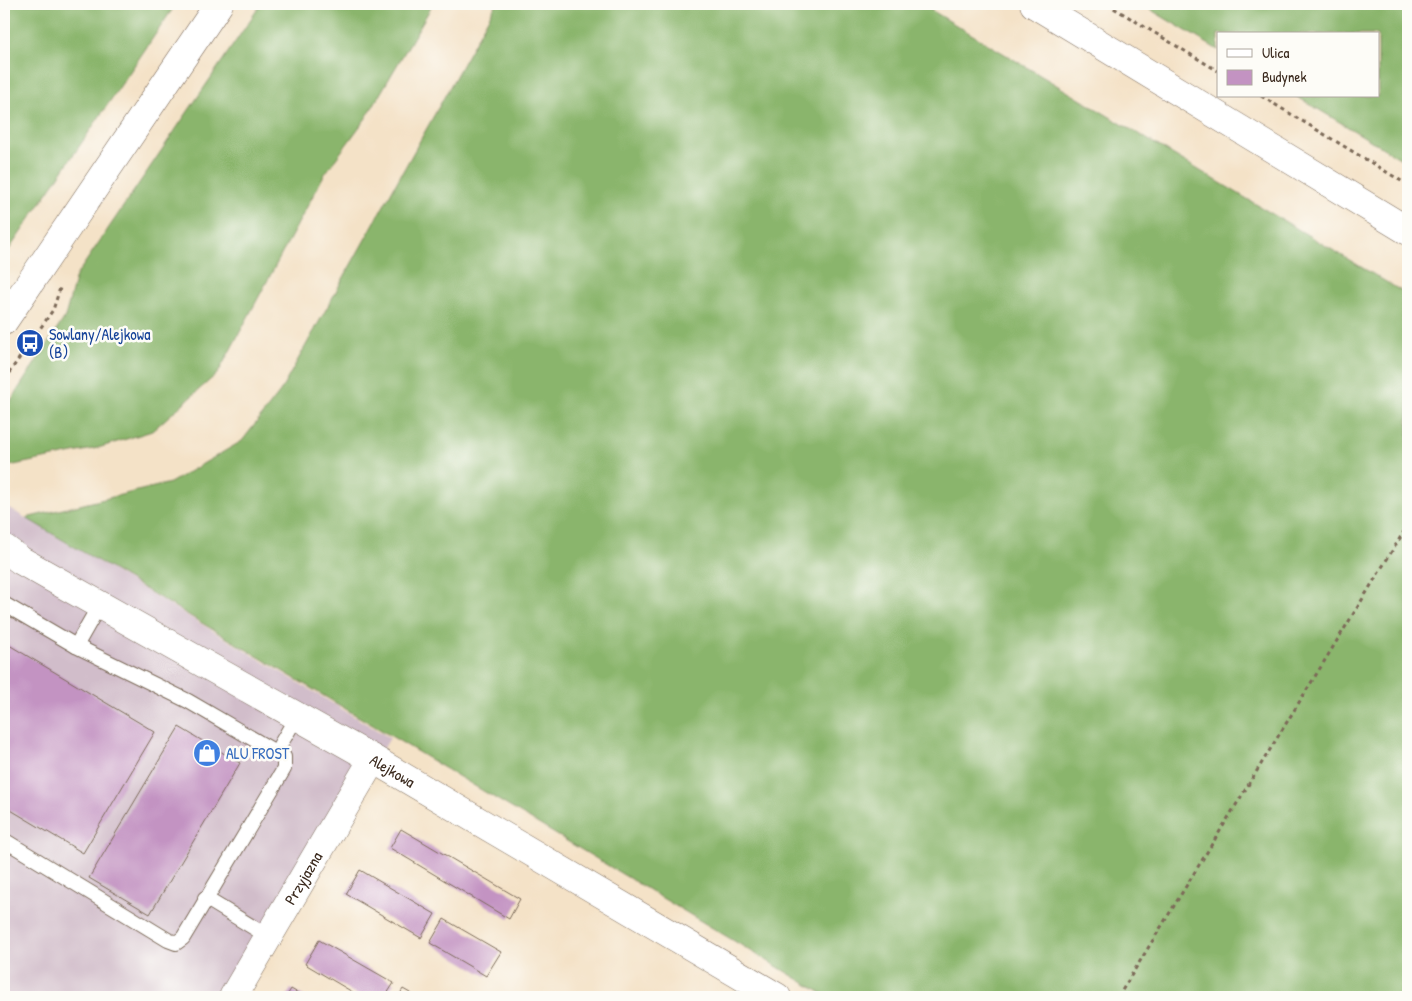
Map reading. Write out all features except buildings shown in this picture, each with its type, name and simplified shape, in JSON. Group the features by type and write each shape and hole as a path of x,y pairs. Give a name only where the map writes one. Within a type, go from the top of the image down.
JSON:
{"street":[{"path":"4,321 219,4"},
{"path":"1034,4 1408,231"},
{"name":"Alejkowa","path":"4,548 20,560 373,759 745,989 777,997"},
{"name":"Przyjazna","path":"233,997 373,759"}],"lane":[{"path":"4,604 76,646 188,701 284,757 284,769 205,898 183,938 176,943 168,940 4,840"},
{"path":"76,646 100,604"},
{"path":"276,752 297,716"},
{"path":"205,898 268,937"}],"path":[{"path":"1107,4 1217,70"},
{"path":"1264,98 1408,185"},
{"path":"1118,997 1408,524"}],"shaded area":[{"path":"4,505 390,738 233,997 4,997"}],"green space":[{"path":"4,4 176,4 4,257"},
{"path":"261,4 433,4 366,118 324,175 218,373 152,431 98,448 4,467 4,411 65,317 76,276"},
{"path":"496,4 921,4 1408,295 1408,997 828,997 26,518 170,483 242,441 280,392"},
{"path":"1141,4 1408,4 1408,163 1299,98 1380,98 1380,32 1217,32 1217,49"}],"place":[{"name":"Sowlany/Alejkowa (B)","path":"30,343"},
{"name":"ALU FROST","path":"207,753"}]}
